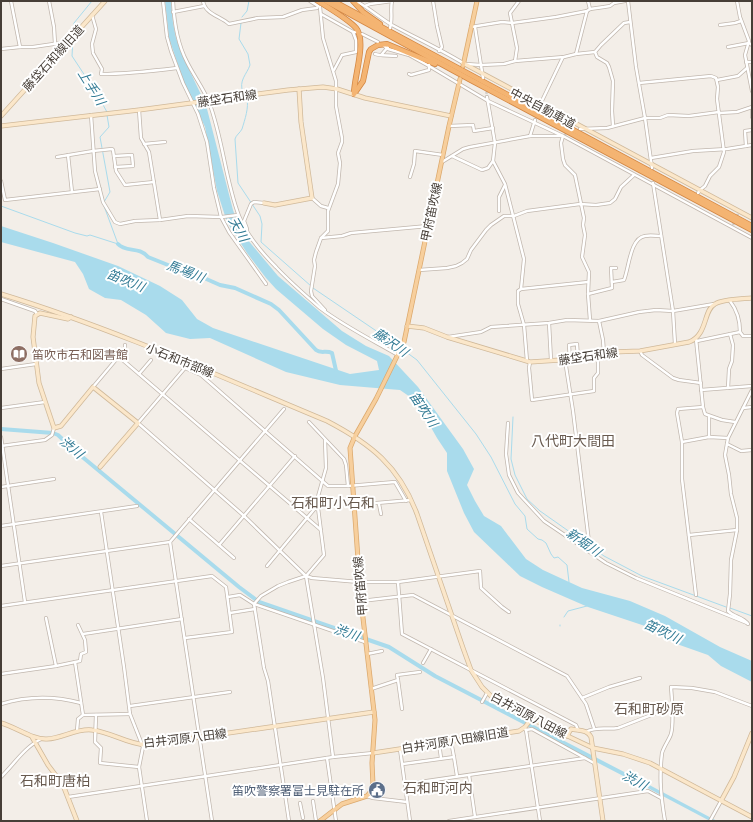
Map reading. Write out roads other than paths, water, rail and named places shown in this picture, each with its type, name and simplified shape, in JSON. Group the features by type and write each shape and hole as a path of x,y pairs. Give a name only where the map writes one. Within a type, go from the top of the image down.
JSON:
{"highway":[{"name":"中央自動車道","path":"326,1 752,230"},
{"name":"中央自動車道","path":"333,1 752,226"},
{"path":"354,1 363,12 384,27 437,58"},
{"path":"319,5 353,25 360,34 354,94"},
{"path":"354,94 363,81 369,52 374,46 383,44 387,44 416,55 469,79"}],"main road":[{"name":"藤垈石和線旧道","path":"1,116 105,1"},
{"path":"477,1 473,27 464,64 483,76 699,192 739,213 752,218"},
{"name":"甲府笛吹線","path":"367,796 373,785 375,726 359,582 354,505 350,486 350,451 355,435 403,345 459,81"},
{"name":"藤垈石和線","path":"1,126 323,87 337,89 386,103 451,116"},
{"path":"264,203 275,205 312,198 301,122 299,89"},
{"name":"小石和市部線","path":"1,294 71,317 141,344 355,435"},
{"path":"696,340 702,331 710,309 714,304 752,298"},
{"path":"71,317 68,319 40,313 35,316 33,337 39,384 54,430 61,426 93,387 138,423 100,467"},
{"name":"藤垈石和線","path":"407,326 424,328 447,337 529,362 551,362 578,359 598,356 615,351 640,351 696,340"},
{"name":"白井河原八田線","path":"355,435 388,465 403,485 411,500 471,670 486,695 531,720 593,748 634,758 662,770 752,817"},
{"name":"白井河原八田線","path":"1,723 43,739 54,738 77,731 96,730 142,745 149,745 374,712"},
{"name":"白井河原八田線旧道","path":"373,752 519,731 525,728 531,720"},
{"path":"567,736 571,729 586,732 591,738 603,821"},
{"path":"721,801 734,777 752,733"},
{"path":"32,736 48,765 63,785 77,821"},
{"path":"321,821 342,804 367,796"}],"street":[{"path":"11,1 20,47"},
{"path":"48,1 54,27 55,44"},
{"path":"163,1 167,37 177,68 202,125 207,142 214,188 221,217 229,232 266,284"},
{"path":"173,1 175,27 184,54 207,101 237,215 246,232 256,246 280,272 327,312 342,323 399,354"},
{"path":"203,1 208,12 223,18 229,24 258,18 283,16 302,10 317,8 319,5"},
{"path":"310,1 319,5"},
{"path":"354,1 365,6 391,26 440,50 464,64 504,64 515,61 564,57 595,52 624,23 630,22"},
{"path":"365,6 392,1 391,26"},
{"path":"433,1 441,43 440,50"},
{"path":"515,61 517,48 510,13 518,1"},
{"path":"576,54 588,10 588,1"},
{"path":"483,76 473,27 502,22 512,23 562,16 610,6 614,3 625,1"},
{"path":"628,1 651,166"},
{"path":"737,1 737,6 750,44"},
{"path":"319,5 323,38 337,89 336,106 342,142 338,153 340,162 338,184 328,208 328,231 321,238 316,252 311,290 312,296 327,312"},
{"path":"173,12 204,6"},
{"path":"321,13 354,32 356,40 356,52 342,56 333,71"},
{"path":"92,15 96,29 92,44 96,60 102,69 101,74 114,74 122,72 136,73 177,68"},
{"path":"720,25 742,21"},
{"path":"362,34 378,42"},
{"path":"1,49 33,47 67,42"},
{"path":"728,47 750,44"},
{"path":"750,44 746,50 746,62 752,91"},
{"path":"383,45 429,65 459,81 488,101 563,135 752,238"},
{"path":"382,54 388,48"},
{"path":"595,52 597,57 609,67 613,81 613,126"},
{"path":"375,54 379,56 382,54 396,56"},
{"path":"539,106 564,57"},
{"path":"746,62 752,62"},
{"path":"409,74 415,75 429,70 429,65"},
{"path":"717,80 738,76 748,68"},
{"path":"639,83 715,76 718,88 717,99 724,150 719,167 710,176 705,186 699,192"},
{"path":"452,156 482,170 488,168 493,160 495,143 487,97"},
{"path":"582,129 607,128 645,118 660,118 668,115 690,116 719,112 737,112 752,109 752,117"},
{"path":"139,110 141,138 148,152 160,220"},
{"path":"91,116 95,171 104,204 112,220 120,224 135,221 160,220 188,216 221,217 237,215"},
{"path":"530,136 535,121"},
{"path":"449,126 473,125 474,131 493,128"},
{"path":"746,146 745,131 752,130"},
{"path":"442,162 463,149 470,147 530,136 563,135"},
{"path":"563,135 561,143 563,159 565,165 575,175 584,218 583,224 585,235 582,257 588,272 590,320"},
{"path":"144,144 165,142"},
{"path":"651,158 693,151 724,150 752,145"},
{"path":"57,157 113,149 115,167 125,185 154,182"},
{"path":"410,177 414,164 415,151 443,155"},
{"path":"68,155 72,192"},
{"path":"114,156 132,155 133,166 115,167"},
{"path":"493,160 505,184 524,259 522,289"},
{"path":"419,270 447,268 462,263 467,259 479,238 491,224 504,216 514,216 527,211 580,204 596,205 613,201 621,187 634,175"},
{"path":"1,181 5,200 100,189"},
{"path":"499,211 499,197 505,184"},
{"path":"653,184 673,310 675,344"},
{"path":"312,198 321,206 328,208"},
{"path":"246,232 247,229 244,221 252,204 255,202 264,203"},
{"path":"733,225 734,229"},
{"path":"321,238 342,236 351,233 428,226"},
{"path":"612,282 624,280 634,244 638,239 644,236 661,236"},
{"path":"588,294 612,288 611,268 616,268"},
{"path":"588,282 522,289 518,291 518,304 524,324 529,362 532,400 594,391 594,378 598,373 598,356"},
{"path":"1,299 35,311 37,314"},
{"path":"730,301 737,312 740,332 743,336 752,336"},
{"path":"447,337 481,332 491,328 568,320 599,321 639,312 673,310 714,304"},
{"path":"599,321 604,354"},
{"path":"549,323 551,362"},
{"path":"735,422 705,414 700,383 696,340 740,332"},
{"path":"728,388 733,345 730,334"},
{"path":"570,360 569,345 577,344 578,359"},
{"path":"93,387 125,349 125,345"},
{"path":"640,351 642,355 674,378 700,383"},
{"path":"118,356 322,530"},
{"path":"139,374 151,360"},
{"path":"565,360 571,395 589,542"},
{"path":"1,369 36,364"},
{"path":"406,502 395,482 331,486 322,481 201,375 185,368 138,423 215,489 306,576 312,578 359,582 398,582 480,571 480,588 502,608 509,612"},
{"path":"701,390 752,386"},
{"path":"508,422 506,454 509,475 518,493 544,521 606,563 632,576 748,623 746,620 730,614 728,611 731,560 737,530 737,518 724,455 728,438 752,390"},
{"path":"1,408 45,402"},
{"path":"696,595 682,479 682,442 677,413 678,409 703,407"},
{"path":"742,408 752,407"},
{"path":"1,566 170,542 284,409"},
{"path":"708,437 709,416"},
{"path":"309,422 344,458 350,486"},
{"path":"2,446 45,440 52,435 54,430"},
{"path":"1,437 25,602"},
{"path":"682,442 708,437 728,438"},
{"path":"289,821 255,603 261,596 278,586 306,576 324,555 317,500 326,468 325,440"},
{"path":"726,444 741,451 752,450"},
{"path":"218,544 295,456"},
{"path":"1,486 54,479"},
{"path":"354,505 406,502 411,500"},
{"path":"380,504 381,514"},
{"path":"1,526 137,506"},
{"path":"267,566 318,506"},
{"path":"101,512 130,714 143,747 139,767 147,821"},
{"path":"189,520 234,558"},
{"path":"689,535 737,530"},
{"path":"170,542 212,821"},
{"path":"1,606 212,576 226,587 232,632 185,638"},
{"path":"306,576 329,718 333,757"},
{"path":"398,582 402,634 576,725 578,730"},
{"path":"228,597 240,595 255,603 365,641"},
{"path":"361,601 412,595 567,676 586,704 594,728"},
{"path":"230,613 255,609"},
{"path":"46,618 56,666"},
{"path":"82,634 182,619"},
{"path":"1,674 80,661 81,654 86,652 82,634 78,625"},
{"path":"423,663 431,649"},
{"path":"367,654 382,651"},
{"path":"75,662 83,715"},
{"path":"402,709 397,675 420,672"},
{"path":"582,698 609,687 640,678"},
{"path":"371,689 398,680"},
{"path":"665,821 660,788 663,752 672,733 672,687 692,688 715,692 752,706"},
{"path":"130,706 230,692"},
{"path":"482,702 486,695"},
{"path":"1,704 21,698 72,701 81,703"},
{"path":"586,732 594,728 611,730 659,712 672,709"},
{"path":"77,731 78,719 83,715 130,714"},
{"path":"96,715 95,742 101,748 100,763 139,767"},
{"path":"540,821 525,728 532,729 594,762"},
{"path":"1,777 35,742 43,739"},
{"path":"451,741 457,776"},
{"path":"439,742 441,758"},
{"path":"400,748 410,821"},
{"path":"68,797 373,752"},
{"path":"402,764 454,757"},
{"path":"327,758 336,821"},
{"path":"406,784 585,758"},
{"path":"469,775 475,817"},
{"path":"449,821 648,791 661,797"},
{"path":"367,796 408,802"},
{"path":"313,801 316,821"},
{"path":"710,821 721,801"},
{"path":"300,803 303,818"}],"water":[{"path":"165,1 171,1 176,38 206,105 233,210 238,224 247,239 278,276 342,331 366,346 389,356 418,387 463,449 474,469 467,485 484,516 501,526 526,559 543,570 582,588 630,601 665,616 720,647 752,661 752,682 721,666 708,655 674,643 645,626 588,607 520,576 474,532 464,513 447,471 447,453 416,401 400,390 340,385 286,372 210,338 190,339 166,333 146,315 121,300 105,298 89,289 83,274 75,262 1,242 1,226 118,266 160,286 182,300 197,319 213,328 350,374 379,370 377,361 346,345 323,329 276,289 247,253 227,222 217,191 205,127 183,80 169,38"},
{"path":"638,779 717,821 710,821 640,784"}],"waterway":[{"name":"上手川","path":"73,34 74,23 92,1"},
{"name":"藤沢川","path":"242,17 247,11 249,1"},
{"name":"藤沢川","path":"241,23 239,39 248,54 250,65 242,81 243,92"},
{"name":"上手川","path":"73,39 72,56 107,112"},
{"name":"藤沢川","path":"247,98 247,110 242,129 235,139 238,183 260,216 262,224 261,242 311,286"},
{"name":"上手川","path":"104,202 110,192 100,137 109,127 107,115"},
{"name":"馬場川","path":"1,206 75,233 87,236 90,235 118,244"},
{"name":"上手川","path":"104,206 118,244"},
{"name":"馬場川","path":"118,244 121,247 137,250 148,257 173,267 179,267 220,285 235,288 271,304 279,310 316,350 320,352 332,353 337,375"},
{"name":"藤沢川","path":"313,288 400,347"},
{"name":"藤沢川","path":"402,349 417,360 476,434 491,457 515,504 525,516 527,529 538,539 546,543 554,558 558,557 567,565 569,582"},
{"name":"新堀川","path":"513,417 511,459 515,475 527,499 540,511 604,556 642,576 726,607"},
{"name":"渋川","path":"1,429 53,433 58,435 74,450 259,602 389,647 435,676 643,784"},
{"path":"564,617 568,611 587,606"},
{"name":"新堀川","path":"730,608 752,616"}],"tunnel":[{"path":"486,88 487,97"},
{"path":"564,135 570,133"},
{"path":"733,225 738,214"}],"place":[{"name":"笛吹市石和図書館","path":"19,354"},
{"name":"笛吹警察署富士見駐在所","path":"377,790"}],"district":[{"name":"八代町大間田","path":"573,440"},
{"name":"石和町小石和","path":"333,502"},
{"name":"石和町砂原","path":"649,708"},
{"name":"石和町唐柏","path":"55,780"},
{"name":"石和町河内","path":"438,787"}],"water label":[{"name":"天川","path":"239,229"},
{"name":"笛吹川","path":"126,280"},
{"name":"笛吹川","path":"424,409"},
{"name":"笛吹川","path":"663,631"}]}
